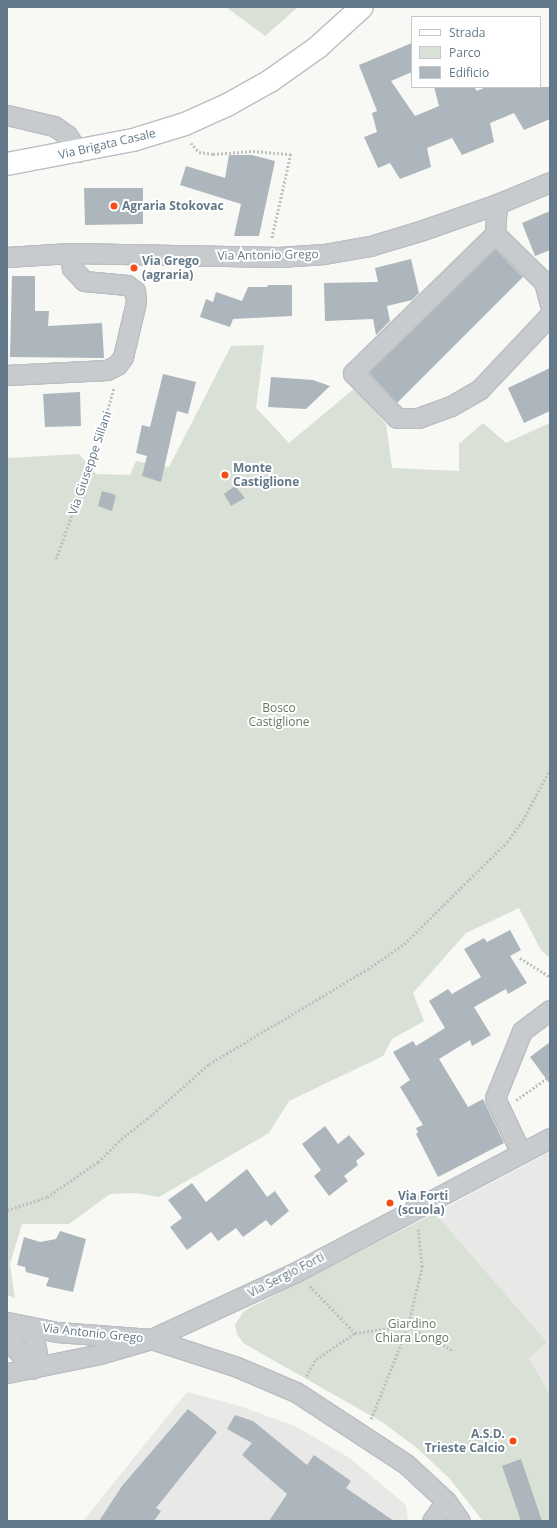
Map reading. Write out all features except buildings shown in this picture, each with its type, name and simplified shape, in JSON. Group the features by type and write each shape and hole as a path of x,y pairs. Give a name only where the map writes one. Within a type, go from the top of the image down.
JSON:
{"main road":[{"name":"Via Brigata Casale","path":"7,164 78,152 133,140 185,124 229,104 270,81 318,47 362,7"}],"street":[{"path":"7,114 54,126 67,135 78,152"},
{"name":"Via Antonio Grego","path":"7,256 70,253 279,257 324,254 370,246 497,204 550,182"},
{"path":"497,204 495,234 353,373 397,418 418,418 451,406 480,389 550,315"},
{"path":"495,234 544,282 550,305"},
{"path":"7,375 107,370 117,364 127,343 136,302 135,291 127,285 84,281 72,268 70,253"},
{"path":"521,1153 495,1098 522,1031 550,1010"},
{"name":"Via Sergio Forti","path":"7,1373 100,1354 151,1339 296,1272 550,1138"},
{"name":"Via Antonio Grego","path":"8,1328 151,1339 230,1364 296,1392 406,1464 446,1500 460,1521"},
{"name":"Via Antonio Grego","path":"8,1328 33,1368"},
{"path":"432,1521 446,1500"}],"path":[{"path":"185,124 191,143 199,152 213,154 253,151 291,154 271,240"},
{"name":"Via Giuseppe Sillani","path":"56,559 111,402 117,364"},
{"path":"7,1210 47,1197 98,1162 121,1139 210,1064 368,969 404,944 507,842 523,820 550,769"},
{"path":"520,958 550,977"},
{"path":"501,1111 550,1076"},
{"path":"370,1420 408,1326 422,1267 418,1225"},
{"path":"308,1284 355,1333"},
{"path":"303,1380 316,1359 355,1333 408,1326 454,1351"}],"shaded area":[{"path":"550,1152 550,1394 529,1357 547,1342 435,1213"},
{"path":"187,1392 240,1406 297,1427 351,1459 406,1505 408,1521 83,1521"}],"green space":[{"path":"226,7 298,7 265,36"},
{"name":"Bosco Castiglione","path":"264,345 256,408 289,443 355,388 386,424 392,468 459,471 459,444 483,423 506,443 550,423 550,958 541,950 519,908 466,933 413,993 424,1021 392,1039 383,1056 289,1101 269,1133 159,1197 136,1193 110,1194 69,1224 22,1224 10,1264 15,1298 7,1295 7,458 79,454 96,474 130,475 136,461 169,467 231,346"},
{"name":"Giardino Chiara Longo","path":"435,1213 547,1342 529,1358 550,1394 550,1521 483,1521 450,1479 417,1448 382,1422 243,1343 237,1334 235,1325 244,1311"}],"place":[{"name":"Agraria Stokovac","path":"114,206"},
{"name":"Via Grego (agraria)","path":"134,268"},
{"name":"Monte Castiglione","path":"225,475"},
{"name":"Via Forti (scuola)","path":"390,1203"},
{"name":"A.S.D. Trieste Calcio","path":"513,1441"}]}
